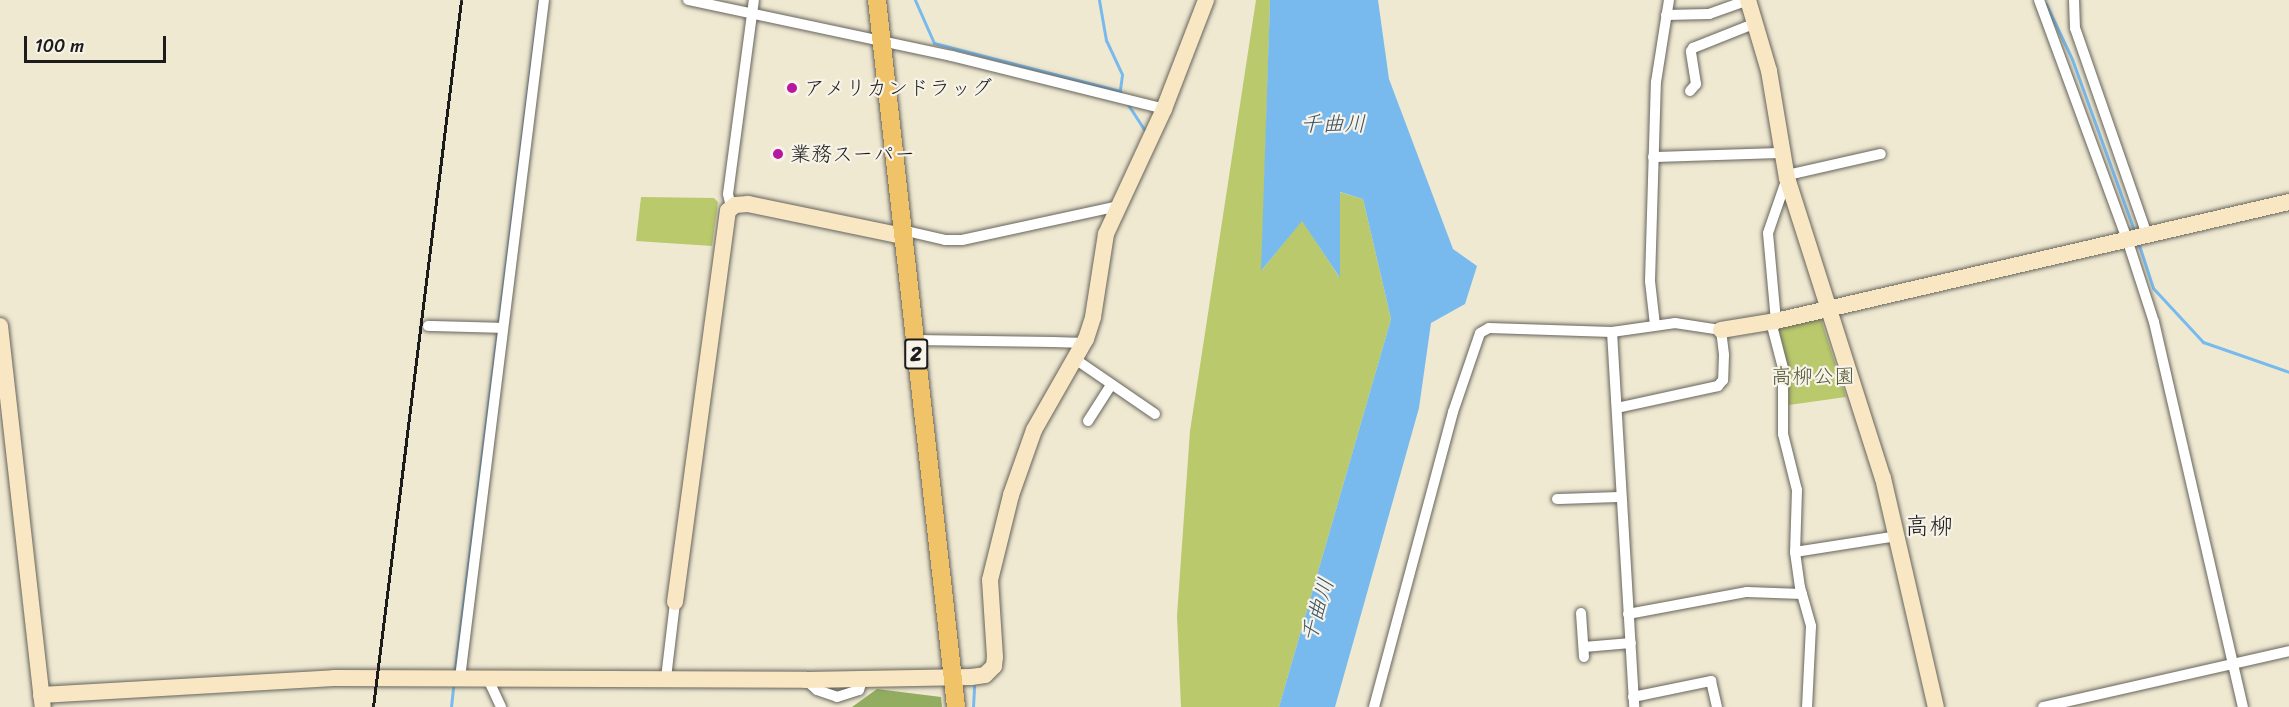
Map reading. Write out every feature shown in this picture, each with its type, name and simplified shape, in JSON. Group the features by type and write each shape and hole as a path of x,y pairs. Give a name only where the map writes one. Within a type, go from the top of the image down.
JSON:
{"main road":[{"name":"2","path":"877,0 950,677 956,707"}],"street":[{"path":"460,678 499,328 544,0"},
{"path":"688,0 952,56 1164,109"},
{"path":"666,678 726,216 731,207 728,194 753,0"},
{"path":"0,326 42,701 311,679 806,680 978,677 994,666 990,580 1008,506 1034,430 1079,353 1093,317 1106,234 1164,109 1206,0"},
{"path":"1655,325 1650,281 1656,82 1669,0"},
{"path":"1666,15 1710,14 1748,0 1769,71 1787,178 1883,478 1936,707"},
{"path":"2039,0 2136,237"},
{"path":"2074,0 2074,28 2136,237 2243,707"},
{"path":"1690,91 1696,84 1691,51 1756,23"},
{"path":"1653,157 1782,153"},
{"path":"1807,707 1811,626 1802,594 1795,552 1797,490 1783,434 1783,368 1774,321 1768,232 1787,178 1792,174 1881,153"},
{"path":"1374,707 1453,412 1480,333 1490,328 1612,332 1675,323 1721,330 1828,309 2289,202"},
{"path":"731,207 748,204 902,233 945,240 962,240 1119,206"},
{"path":"428,326 499,328"},
{"path":"1617,408 1718,386 1723,380 1724,372 1721,330"},
{"path":"1612,332 1633,702 1711,681 1717,707"},
{"path":"914,340 1077,343 1079,353 1111,385 1155,414"},
{"path":"1088,421 1111,385"},
{"path":"1557,499 1621,497"},
{"path":"1795,552 1897,536"},
{"path":"1628,614 1747,592 1802,594"},
{"path":"1581,613 1584,652 1631,644"},
{"path":"2043,707 2289,651"},
{"path":"806,680 810,686 837,696 859,690 863,685 863,678"},
{"path":"488,679 501,707"},
{"path":"831,707 837,696"}],"green space":[{"path":"1256,0 1270,0 1262,270 1302,220 1339,277 1339,192 1363,199 1391,319 1279,707 1181,707 1177,616 1190,431"},
{"path":"641,197 714,198 718,202 712,246 636,241"},
{"name":"高柳公園","path":"1820,316 1846,397 1789,405 1788,368 1778,326"},
{"path":"877,689 941,697 942,707 852,707"}],"water":[{"name":"千曲川","path":"1270,0 1378,0 1389,79 1453,249 1477,266 1465,304 1431,323 1419,408 1335,707 1279,707 1391,319 1363,199 1340,192 1340,278 1302,221 1261,271"}],"waterway":[{"path":"455,669 539,0"},
{"path":"915,0 934,43 1120,91 1123,96"},
{"path":"1099,0 1106,40 1122,75 1120,90"},
{"path":"2046,4 2072,59 2135,233"},
{"path":"1127,103 1146,132"},
{"path":"2138,242 2153,288 2203,342 2289,372"},
{"path":"973,707 974,686"},
{"path":"451,707 453,687"}],"railway":[{"path":"373,707 461,0"}],"place":[{"name":"アメリカンドラッグ","path":"792,88"},
{"name":"業務スーパー","path":"778,154"}],"district":[{"name":"高柳","path":"1929,527"}]}
